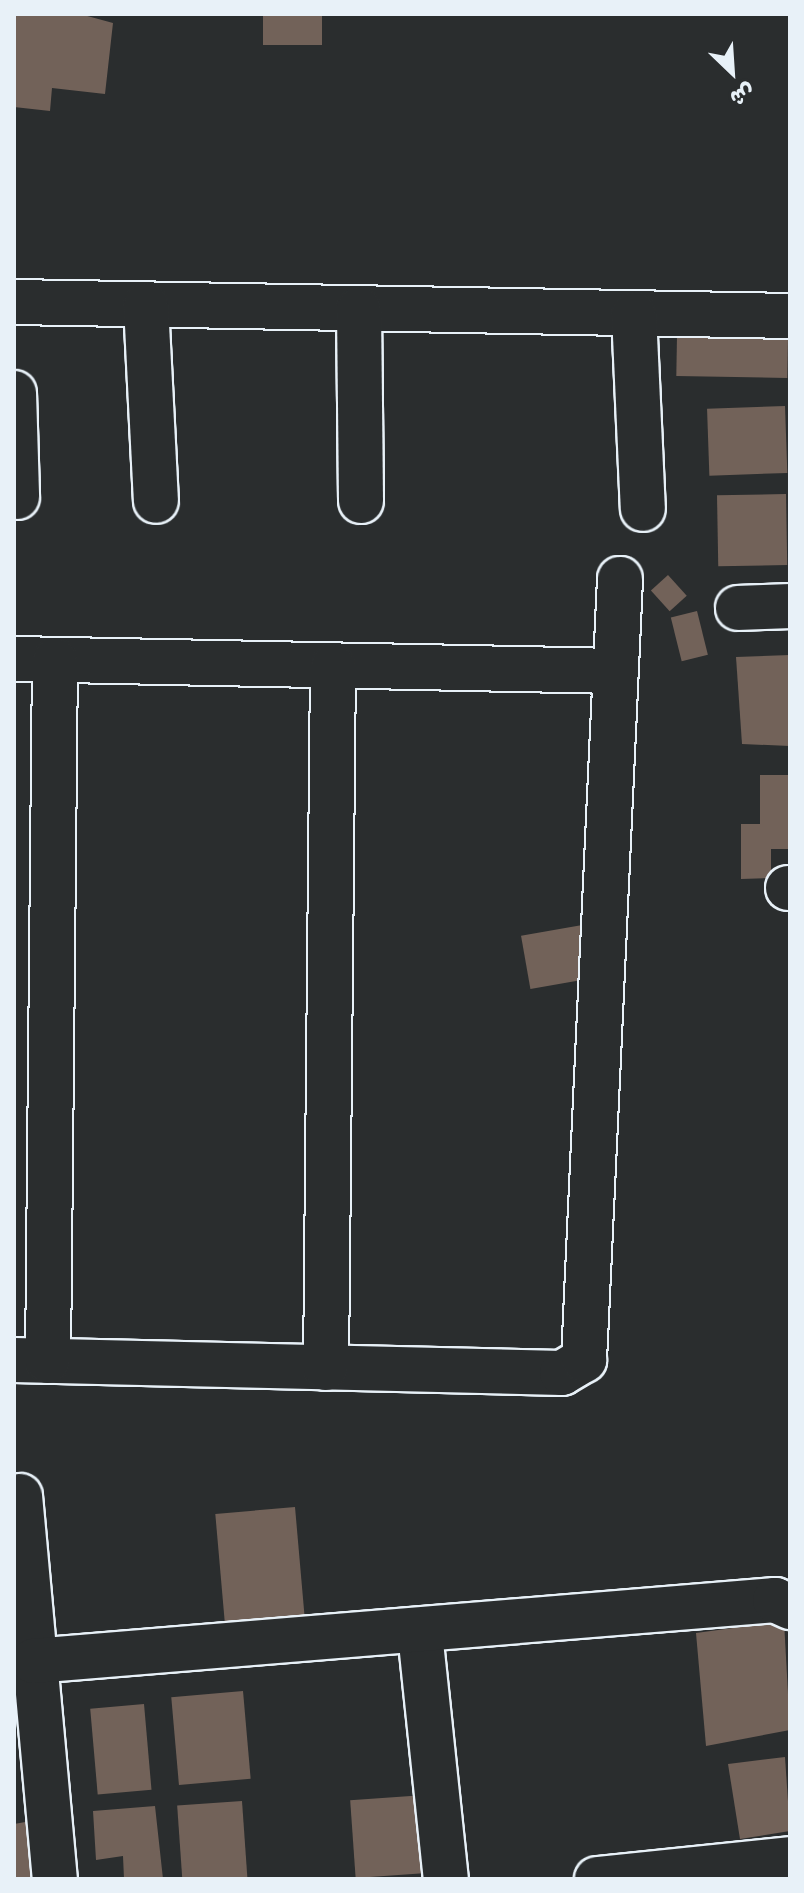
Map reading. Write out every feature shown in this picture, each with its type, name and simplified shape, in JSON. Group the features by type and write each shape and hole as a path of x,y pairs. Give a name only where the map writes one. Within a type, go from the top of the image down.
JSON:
{"street":[{"path":"14,302 790,316"},
{"path":"146,305 156,501"},
{"path":"359,309 361,501"},
{"path":"634,314 643,509"},
{"path":"14,393 17,497"},
{"path":"616,671 34,660 31,1360 562,1373 584,1360 616,671 620,579"},
{"path":"738,608 790,606"},
{"path":"326,1368 333,666"},
{"path":"20,1496 55,1879"},
{"path":"33,1661 420,1633 775,1600 790,1607"},
{"path":"420,1633 446,1879"},
{"path":"597,1879 662,1876 790,1859"}],"building":[{"path":"14,14 80,14 113,23 105,94 52,88 50,111 14,107"},
{"path":"263,14 322,14 322,45 263,45"},
{"path":"677,336 788,338 787,378 676,376"},
{"path":"785,406 787,473 709,476 707,409"},
{"path":"786,494 787,565 718,566 717,495"},
{"path":"668,575 687,596 670,611 651,590"},
{"path":"697,611 708,655 682,661 671,618"},
{"path":"790,655 790,746 742,744 736,657"},
{"path":"760,775 790,775 790,849 771,849 771,878 741,879 741,824 760,824"},
{"path":"588,924 597,977 530,989 521,936"},
{"path":"295,1507 305,1620 225,1627 215,1514"},
{"path":"784,1621 790,1730 706,1746 696,1633"},
{"path":"243,1691 251,1779 179,1785 171,1697"},
{"path":"144,1704 151,1790 98,1794 90,1709"},
{"path":"785,1757 790,1831 740,1839 728,1764"},
{"path":"425,1795 430,1873 356,1878 350,1800"},
{"path":"242,1801 247,1879 182,1879 177,1806"},
{"path":"155,1806 163,1879 124,1879 123,1856 96,1860 93,1811"},
{"path":"31,1821 37,1879 14,1879 14,1824"}]}
